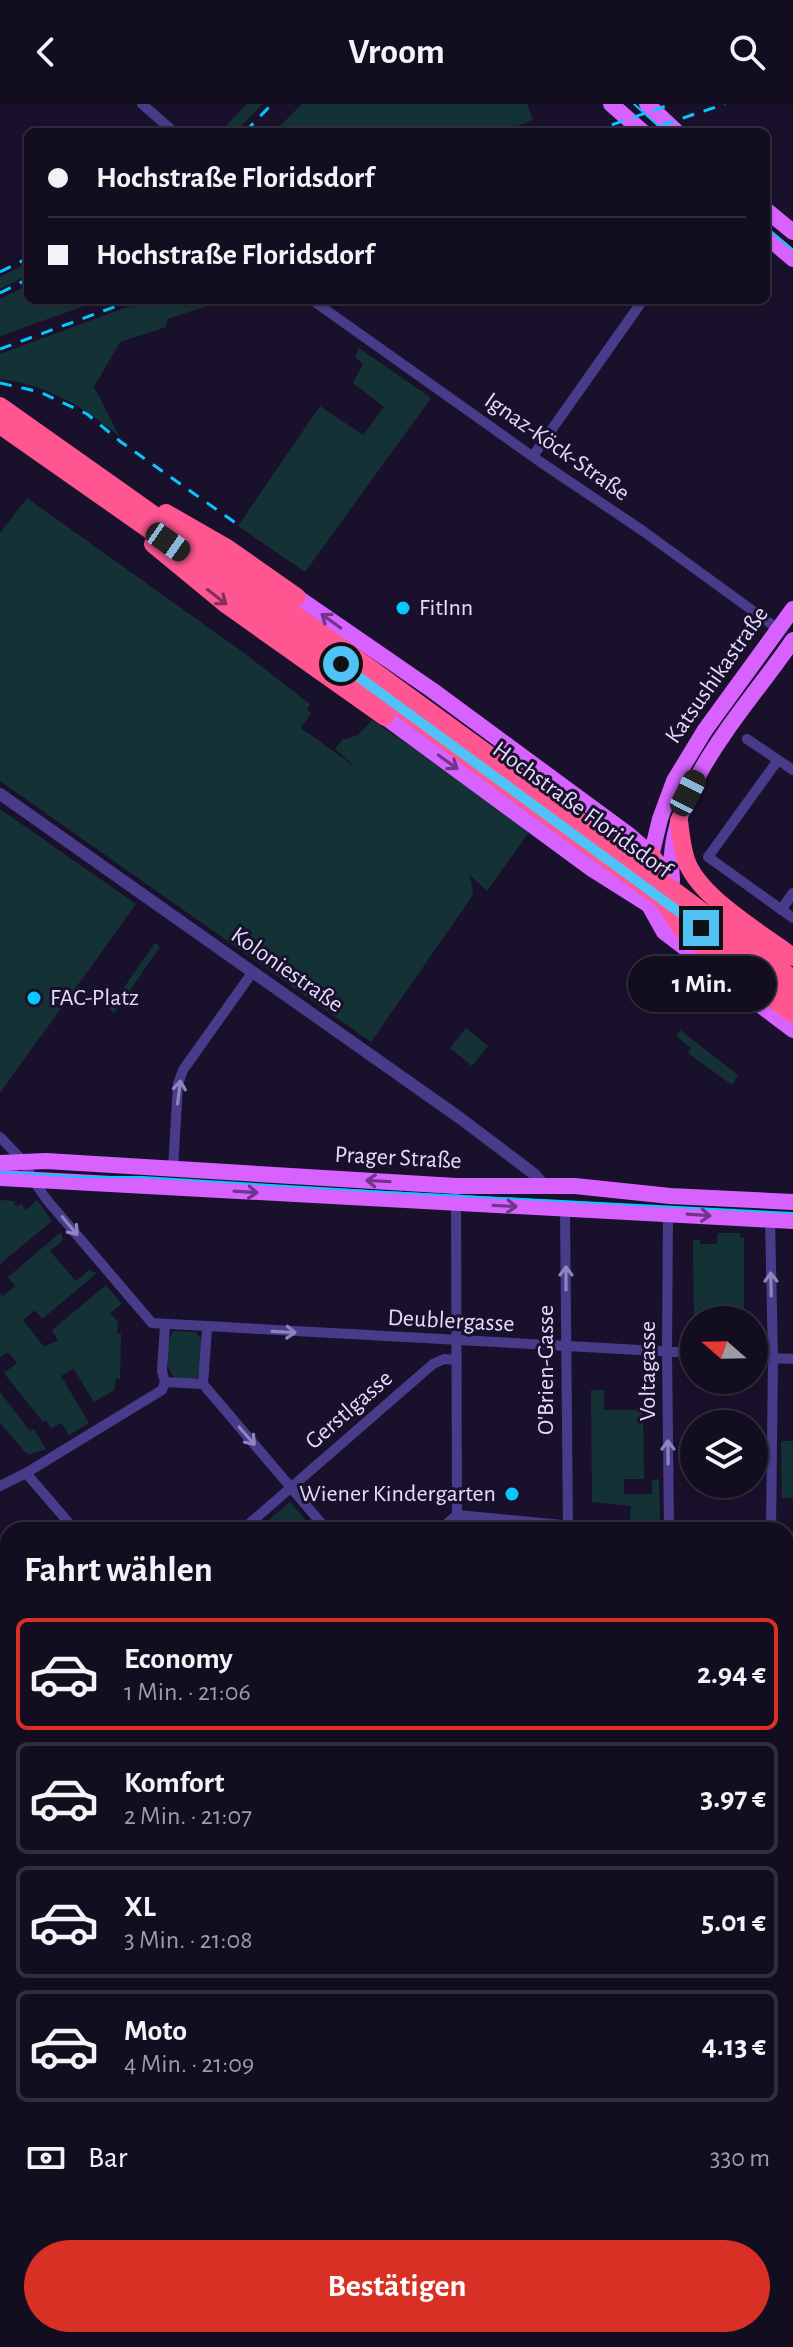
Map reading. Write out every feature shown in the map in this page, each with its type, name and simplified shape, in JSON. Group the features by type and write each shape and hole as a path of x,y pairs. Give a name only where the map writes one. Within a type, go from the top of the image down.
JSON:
{"highway":[{"path":"0,406 124,503 345,659"},
{"path":"0,425 124,503 168,514 198,529 297,597"},
{"path":"124,503 142,534 198,583 385,717"},
{"name":"Hochstraße Floridsdorf","path":"345,659 595,832 793,979"},
{"name":"Hochstraße Floridsdorf","path":"345,659 793,996"},
{"path":"679,821 685,857 702,886 793,957"},
{"path":"660,869 668,909 687,934 793,1014"}],"main road":[{"path":"611,104 638,128"},
{"path":"647,104 673,128"},
{"path":"770,213 793,232"},
{"path":"770,239 793,259"},
{"path":"297,597 411,675 629,835 698,917 793,988"},
{"name":"Katsushikastraße","path":"660,869 660,819 674,781 705,730 793,609"},
{"path":"778,629 793,640"},
{"name":"Katsushikastraße","path":"793,640 688,793 649,905 658,925 672,939 793,1030"},
{"path":"385,717 592,869 649,905"},
{"path":"629,835 648,831 660,819"},
{"path":"611,880 630,883 660,869"},
{"name":"Prager Straße","path":"0,1163 42,1161 173,1169 456,1195 565,1209 793,1221"},
{"path":"168,1187 173,1169"},
{"name":"Prager Straße","path":"0,1178 168,1187 456,1195 575,1186 670,1196 793,1202"},
{"path":"545,1187 565,1209"}],"street":[{"path":"142,104 169,128"},
{"name":"Ignaz-Köck-Straße","path":"318,304 778,629"},
{"path":"533,456 640,304"},
{"path":"385,717 386,708 404,680 411,675"},
{"path":"747,739 793,770"},
{"path":"778,760 708,857 793,918"},
{"name":"Koloniestraße","path":"0,794 460,1118 534,1174 545,1187"},
{"path":"781,910 793,893"},
{"path":"173,1169 178,1084 183,1070 252,973"},
{"path":"0,1137 25,1163 33,1180 152,1323 165,1325 162,1371 165,1382 162,1390 0,1486"},
{"path":"456,1195 457,1515"},
{"name":"O'Brien-Gasse","path":"565,1209 568,1522"},
{"name":"Voltagasse","path":"668,1213 669,1522"},
{"path":"770,1219 773,1358 771,1522"},
{"name":"Deublergasse","path":"165,1325 680,1352"},
{"path":"207,1328 203,1384 320,1522"},
{"path":"768,1358 793,1359"},
{"name":"Gerstlgasse","path":"251,1522 433,1364 444,1359 457,1360"},
{"path":"165,1382 203,1384"},
{"path":"26,1473 68,1522"},
{"path":"449,1522 457,1515 517,1522"}],"green space":[{"path":"247,104 263,104 239,128 224,128"},
{"path":"302,104 527,104 533,120 512,128 278,128"},
{"path":"24,265 24,277 0,289 0,277"},
{"path":"24,287 24,304 90,304 0,336 0,299"},
{"path":"135,304 214,304 167,319 166,327 120,342 94,387 120,437 93,416 50,392 0,379 0,354"},
{"path":"359,348 431,398 305,572 238,526 320,406 363,435 384,407 353,383 363,364 355,357"},
{"path":"27,498 310,704 307,710 311,713 301,728 357,768 335,749 342,740 358,735 372,720 531,829 487,891 470,875 473,895 371,1042 0,781 0,533"},
{"name":"FAC-Platz","path":"0,809 136,904 0,1093"},
{"path":"155,943 160,947 114,1013 109,1009"},
{"path":"466,1028 488,1046 472,1066 450,1048"},
{"path":"680,1030 738,1075 732,1085 688,1053 691,1048 676,1036"},
{"path":"0,1200 14,1201 26,1210 37,1200 52,1221 0,1264"},
{"path":"61,1232 63,1240 50,1251 76,1281 89,1270 97,1273 42,1319 35,1310 23,1320 44,1347 58,1340 52,1330 106,1285 122,1304 110,1313 118,1322 117,1333 121,1334 120,1379 116,1379 114,1390 94,1402 74,1369 61,1376 89,1423 69,1435 61,1423 51,1428 46,1420 43,1422 4,1373 17,1363 8,1352 0,1357 0,1293 3,1296 15,1286 8,1277"},
{"path":"718,1233 740,1233 740,1237 744,1238 744,1306 694,1306 693,1240 700,1240 700,1244 717,1244"},
{"path":"174,1331 195,1332 201,1338 198,1377 179,1380 169,1368 167,1348"},
{"path":"591,1390 604,1390 604,1410 643,1410 644,1479 624,1479 624,1494 652,1494 652,1480 659,1479 660,1522 630,1522 631,1506 592,1502"},
{"path":"0,1392 30,1431 34,1429 46,1449 28,1455 0,1423"},
{"path":"781,1441 793,1441 793,1498 782,1498"},
{"path":"290,1502 307,1522 266,1522"}],"tram line":[{"path":"634,104 661,128"},
{"path":"770,230 793,250"},
{"path":"0,1172 793,1213"}],"railway":[{"path":"249,128 272,104"},
{"path":"603,128 672,104"},
{"path":"653,128 725,104"},
{"path":"0,272 24,260"},
{"path":"0,293 24,281"},
{"path":"0,349 122,304"},
{"path":"0,383 40,392 87,414 121,442 237,524"}],"place":[{"name":"FitInn","path":"403,608"},
{"name":"FAC-Platz","path":"34,998"},
{"name":"Wiener Kindergarten","path":"512,1494"}],"route":[{"path":"341,664 701,928"}]}
